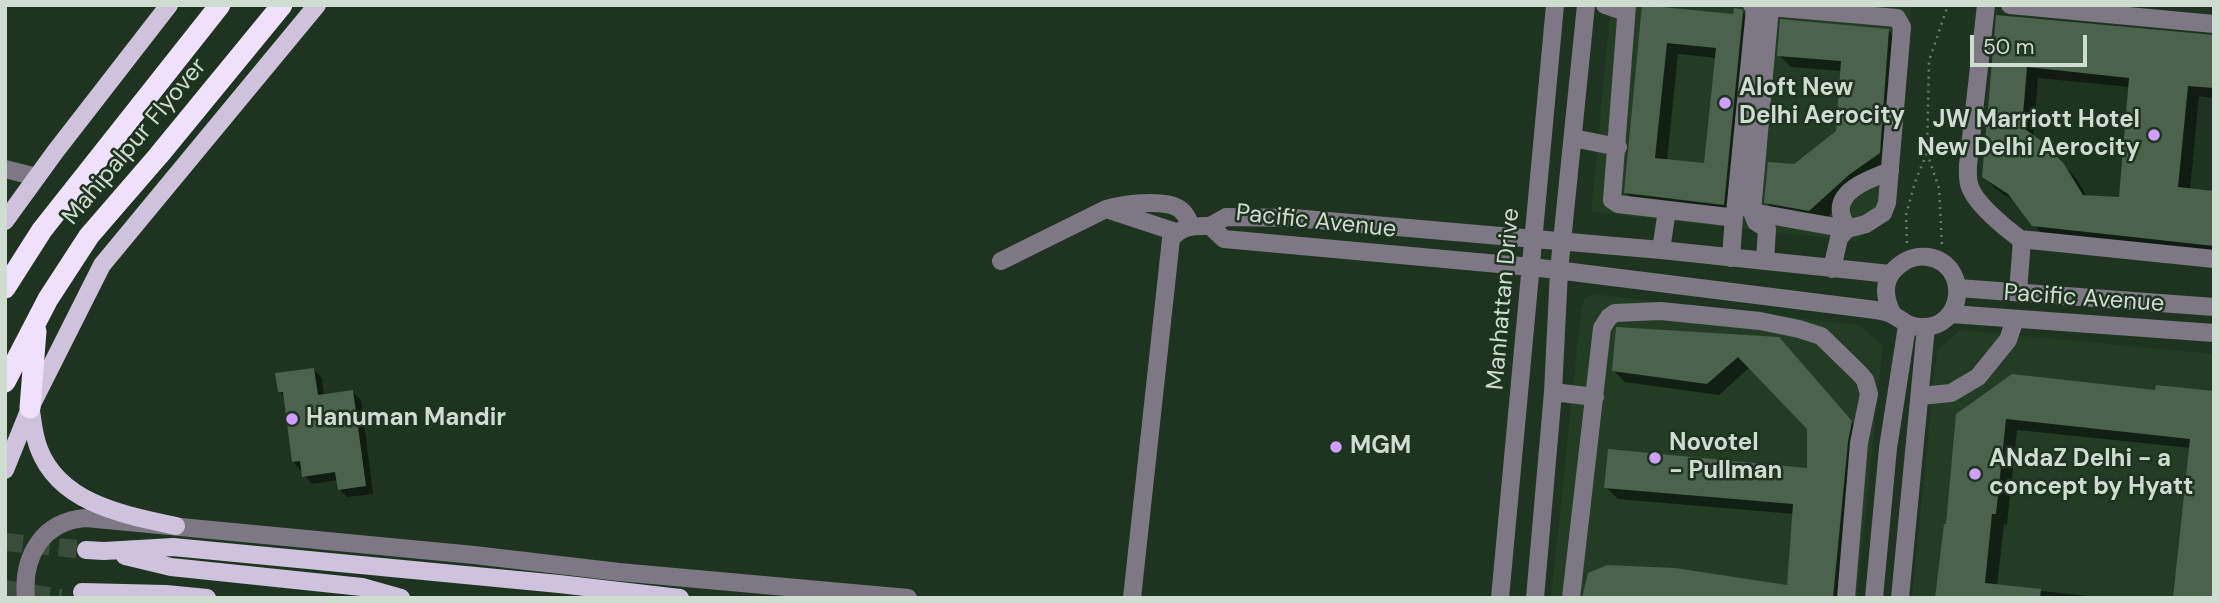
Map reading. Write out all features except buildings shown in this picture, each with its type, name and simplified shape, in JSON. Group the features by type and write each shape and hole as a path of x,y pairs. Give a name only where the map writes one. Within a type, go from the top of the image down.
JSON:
{"highway":[{"path":"5,288 42,230 220,5"},
{"name":"Mahipalpur Flyover","path":"5,382 37,319 89,236 282,5"},
{"path":"30,408 37,319"}],"main road":[{"path":"5,221 169,5"},
{"path":"5,470 30,408 102,265 317,5"},
{"path":"30,408 39,450 51,472 63,483 93,502 127,515 176,526"},
{"path":"86,550 173,547 680,598"},
{"path":"104,551 171,567 362,587 401,598"},
{"path":"82,592 207,598"}],"street":[{"name":"Manhattan Drive","path":"1500,598 1555,5"},
{"path":"1535,598 1553,392 1559,271 1586,5"},
{"path":"1605,5 1626,8 1618,147 1612,197 1614,203 1728,217 1743,214 1847,229 1866,224 1883,214 1887,203 1901,22 1892,16 1770,6 1743,214 1731,258"},
{"path":"1743,214 1755,9 1752,5"},
{"path":"1986,5 1968,175 1970,189 2005,229 2022,240 2214,259"},
{"path":"2010,5 2214,24"},
{"path":"1573,138 1618,147"},
{"path":"5,169 37,177"},
{"path":"1847,229 1840,211 1843,201 1856,185 1890,171"},
{"path":"1001,261 1106,209 1184,229 1210,226"},
{"path":"1661,250 1667,210"},
{"path":"1743,214 1767,229 1765,261"},
{"name":"Pacific Avenue","path":"1890,274 1661,250 1294,218 1226,217 1210,226 1224,239 1532,267 1876,310 1900,320"},
{"path":"1132,598 1171,239 1184,229"},
{"path":"1832,269 1839,238 1847,229"},
{"path":"2018,292 2022,240"},
{"path":"1920,256 1943,264 1950,270 1958,288 1957,301 1951,314 1933,327 1900,320 1886,302 1886,287 1890,274 1908,259 1920,256"},
{"path":"1661,311 1663,284"},
{"name":"Pacific Avenue","path":"1958,288 2214,307"},
{"path":"1760,321 1764,296"},
{"path":"1571,598 1602,328 1604,322 1615,313 1661,311 1760,321 1799,328 1821,336 1865,380 1869,394 1859,443 1846,598"},
{"name":"Pacific Avenue","path":"1951,314 2214,334"},
{"path":"1920,396 1951,393 1978,377 2008,340 2015,319"},
{"path":"1874,598 1900,320"},
{"path":"1900,598 1926,327"},
{"path":"1553,392 1595,397"},
{"path":"1862,429 1891,432"},
{"path":"26,598 27,572 34,550 53,528 63,522 86,518 908,598"},
{"path":"559,584 592,598"}],"path":[{"path":"1943,264 1939,188 1927,153 1929,61 1948,5"},
{"path":"1908,259 1906,215 1927,153"}],"shaded area":[{"path":"1611,5 1914,5 1911,9 1890,221 1869,230 1856,241 1591,212"},
{"path":"1592,294 1859,325 1883,346 1857,598 1551,598 1581,311 1584,299"},
{"path":"1960,330 2214,354 2214,598 1912,598 1937,350"}],"tunnel":[{"path":"5,542 86,550"},
{"path":"5,589 61,598"}],"place":[{"name":"Aloft New Delhi Aerocity","path":"1725,103"},
{"name":"JW Marriott Hotel New Delhi Aerocity","path":"2154,135"},
{"name":"Hanuman Mandir","path":"292,419"},
{"name":"MGM","path":"1336,447"},
{"name":"Novotel - Pullman","path":"1655,458"},
{"name":"ANdaZ Delhi - a concept by Hyatt","path":"1975,474"}]}
